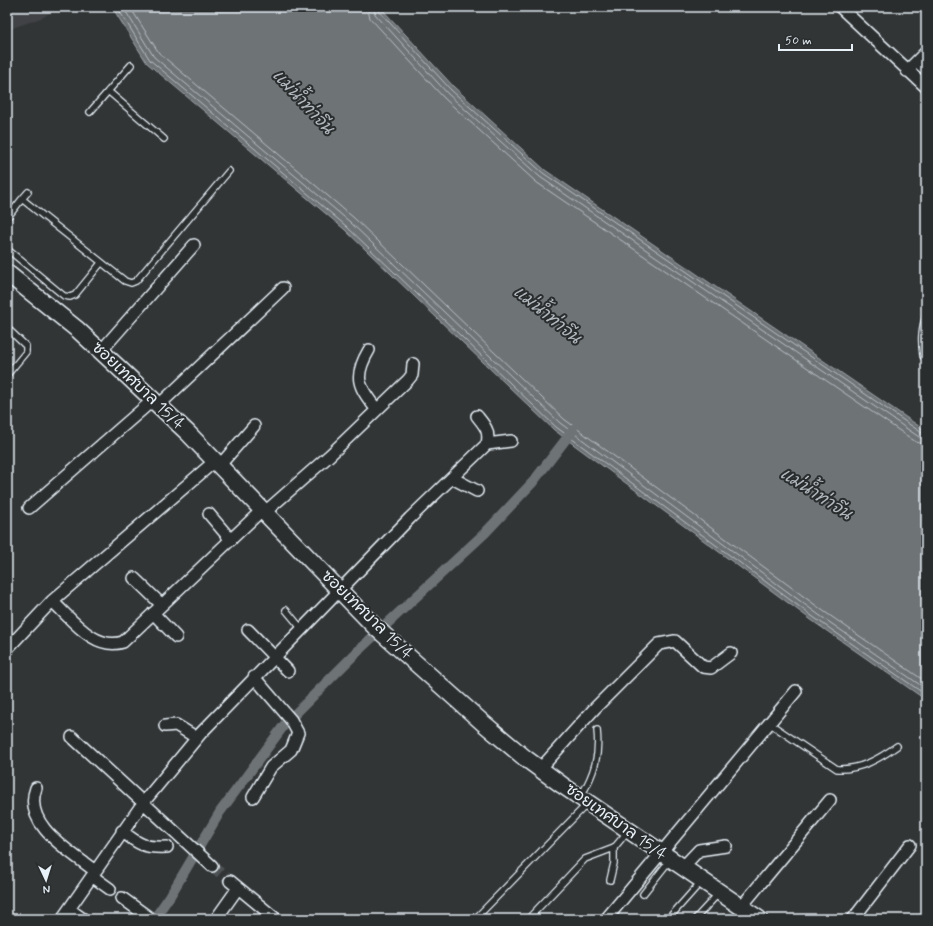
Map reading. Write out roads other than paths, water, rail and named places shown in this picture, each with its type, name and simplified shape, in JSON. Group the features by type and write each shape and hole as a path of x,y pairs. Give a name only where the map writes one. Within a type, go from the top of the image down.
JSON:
{"street":[{"path":"840,7 911,67 926,88"},
{"path":"911,67 926,52"},
{"path":"101,351 194,245"},
{"name":"ซอยเทศบาล 15/4","path":"7,273 78,330 101,351 217,463 374,626 482,722 540,769 671,861 719,892 748,914"},
{"path":"29,508 156,403 283,288"},
{"path":"369,350 360,367 359,384 362,391 377,410"},
{"path":"52,600 89,635 98,641 109,645 123,642 231,540 330,455 377,410 412,375 413,364"},
{"path":"62,919 122,831 143,803 197,738 339,589 487,444 489,435 477,416"},
{"path":"7,649 52,600 217,463 254,426"},
{"path":"487,444 511,441"},
{"path":"452,478 477,491"},
{"path":"209,514 231,540"},
{"path":"134,578 162,605"},
{"path":"153,613 176,637"},
{"path":"248,630 288,671"},
{"path":"540,769 595,708 659,644 675,641 703,667 711,668 730,652"},
{"path":"253,797 271,767 291,750 298,733 293,723 254,677"},
{"path":"606,919 671,861 769,723 796,691"},
{"path":"164,726 176,725 197,738"},
{"path":"72,737 208,863"},
{"path":"36,788 32,798 33,808 44,829 110,889"},
{"path":"748,914 830,800"},
{"path":"122,831 136,842 144,846 167,847"},
{"path":"853,919 910,845"},
{"path":"671,861 708,847 726,846"},
{"path":"216,919 234,884 276,919"},
{"path":"122,898 151,919"},
{"path":"69,909 83,919"}],"lane":[{"path":"90,112 131,65"},
{"path":"911,67 926,73"},
{"path":"108,91 164,139"},
{"path":"22,199 125,282 130,283 136,281 229,171"},
{"path":"7,218 28,192"},
{"path":"7,249 64,296 70,297 75,295 101,263"},
{"path":"923,356 921,328 926,315"},
{"path":"7,328 26,346 26,352 7,375"},
{"path":"286,610 301,628"},
{"path":"769,723 837,769 845,769 868,763 882,757 897,746"},
{"path":"474,919 584,800 599,748 597,730"},
{"path":"528,919 585,859 614,848 628,831"},
{"path":"610,880 614,863 614,848"},
{"path":"643,894 671,861"},
{"path":"668,919 702,881"},
{"path":"695,919 719,892"}],"water":[{"name":"แม่น้ำท่าจีน","path":"112,7 380,7 454,87 545,170 926,431 926,700 814,622 554,430 344,229 147,63"}],"waterway":[{"path":"154,919 170,896 220,812 285,724 363,646 485,533 533,482 573,430"}],"tunnel":[{"path":"212,866 230,881"}]}
